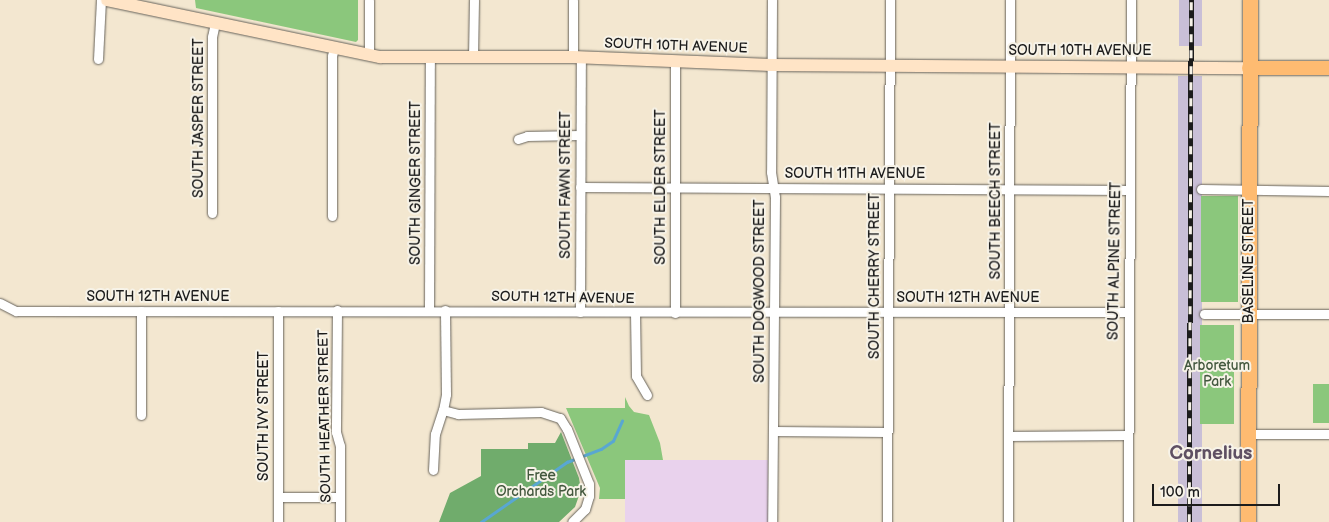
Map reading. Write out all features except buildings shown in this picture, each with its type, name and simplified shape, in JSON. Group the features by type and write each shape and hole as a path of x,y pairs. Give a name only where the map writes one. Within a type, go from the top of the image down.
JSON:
{"highway":[{"name":"BASELINE STREET","path":"1248,522 1250,0"}],"main road":[{"name":"SOUTH 10TH AVENUE","path":"107,0 369,54 430,57 577,57 771,65 1249,68"},
{"path":"1249,68 1329,68"}],"street":[{"path":"98,59 101,0"},
{"path":"369,0 369,54"},
{"path":"473,57 474,0"},
{"name":"SOUTH FAWN STREET","path":"573,0 579,135 580,312"},
{"name":"SOUTH DOGWOOD STREET","path":"772,0 771,172 774,188 772,522"},
{"name":"SOUTH CHERRY STREET","path":"888,522 890,0"},
{"name":"SOUTH BEECH STREET","path":"1008,522 1010,0"},
{"name":"SOUTH ALPINE STREET","path":"1128,522 1131,0"},
{"name":"SOUTH JASPER STREET","path":"212,213 212,36 215,23"},
{"path":"332,216 332,56 334,48"},
{"name":"SOUTH GINGER STREET","path":"429,310 430,57"},
{"name":"SOUTH ELDER STREET","path":"675,61 675,313"},
{"path":"518,139 538,135 579,135"},
{"name":"SOUTH 11TH AVENUE","path":"580,187 1130,190"},
{"path":"1200,189 1329,191"},
{"name":"SOUTH 12TH AVENUE","path":"0,303 16,311 1128,312"},
{"name":"SOUTH HEATHER STREET","path":"337,310 336,432 340,446 340,522"},
{"path":"432,470 435,434 446,394 445,310"},
{"path":"141,415 142,311"},
{"name":"SOUTH IVY STREET","path":"278,311 278,522"},
{"path":"635,312 636,376 647,396"},
{"path":"1204,314 1329,314"},
{"path":"443,410 458,414 541,412 555,415 564,423 589,484 589,496 584,509 572,522"},
{"path":"773,431 887,432"},
{"path":"1248,434 1329,434"},
{"path":"1008,436 1128,435"},
{"path":"278,497 340,498"}],"shaded area":[{"path":"1179,0 1202,0 1202,46 1179,46"},
{"path":"1178,76 1202,76 1202,522 1178,522"},
{"path":"625,460 768,460 768,522 625,522"}],"green space":[{"path":"195,0 358,0 358,40 356,42 196,8"},
{"path":"1201,196 1238,196 1238,302 1201,302"},
{"name":"Arboretum Park","path":"1200,325 1234,325 1234,424 1200,424"},
{"path":"1313,384 1329,384 1329,423 1313,423"},
{"name":"Free Orchards Park","path":"625,397 634,412 649,415 660,443 663,460 625,460 625,499 599,499 600,488 566,408 625,408"},
{"name":"Free Orchards Park","path":"561,432 579,478 581,490 575,507 559,522 439,522 450,493 481,476 481,449 528,449 528,443 555,443"}],"waterway":[{"path":"481,522 567,462 601,449 613,441 622,421"}],"railway":[{"path":"1189,522 1191,0"}],"district":[{"name":"Cornelius","path":"1211,454"}]}
